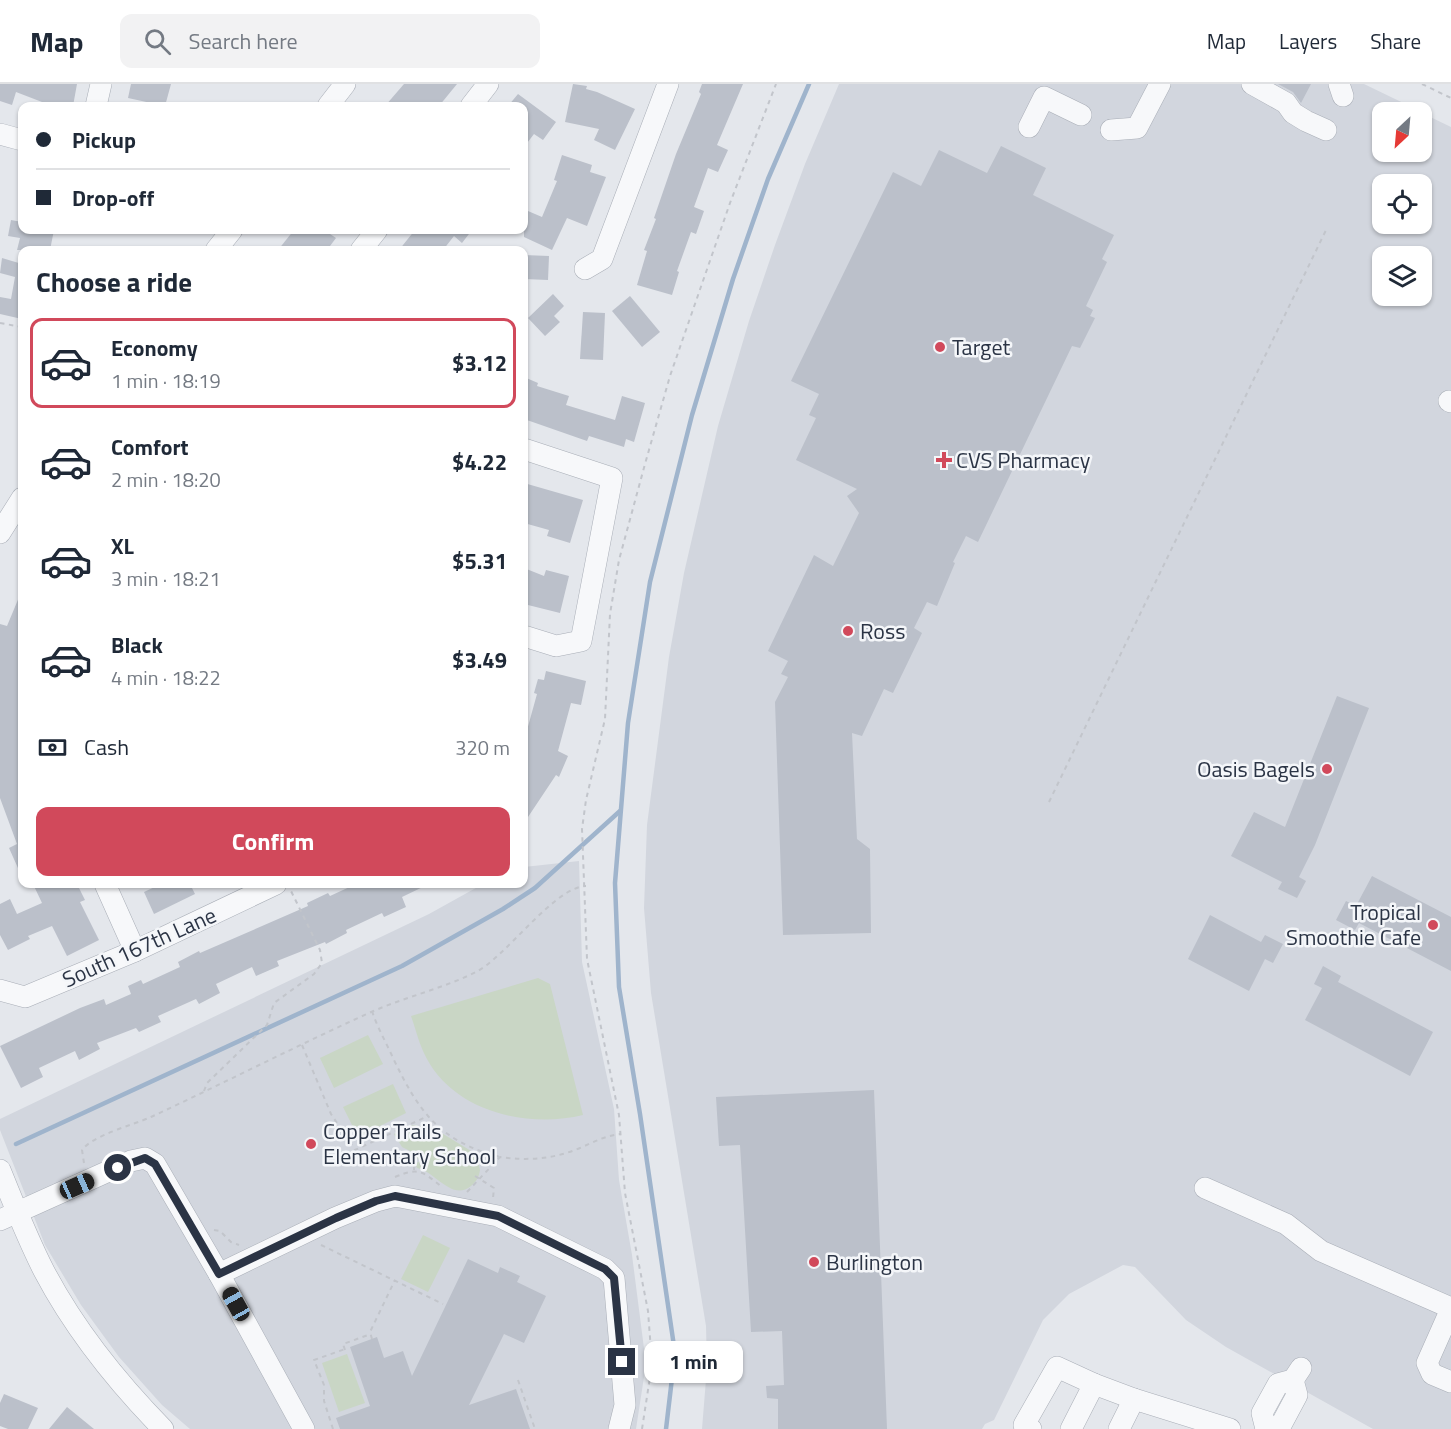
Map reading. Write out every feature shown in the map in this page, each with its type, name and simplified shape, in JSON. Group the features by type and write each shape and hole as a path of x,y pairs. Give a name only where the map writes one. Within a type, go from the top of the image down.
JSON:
{"street":[{"path":"97,102 101,84"},
{"path":"331,102 345,84"},
{"path":"474,102 488,84"},
{"path":"1111,130 1137,128 1160,84"},
{"path":"1252,84 1286,103 1293,112 1306,121 1326,130"},
{"path":"585,270 602,259 661,86"},
{"path":"1029,127 1047,91 1081,115"},
{"path":"0,135 18,139"},
{"path":"219,246 229,234"},
{"path":"364,246 374,234"},
{"path":"528,450 612,478 581,641 556,646 528,637"},
{"path":"0,533 18,504"},
{"path":"107,888 135,951"},
{"name":"South 167th Lane","path":"0,990 25,997 135,951 268,888"},
{"path":"8,1216 131,1161 145,1158 155,1164 219,1274 304,1429"},
{"path":"0,1170 8,1216 68,1311 126,1390 163,1429"},
{"path":"1205,1188 1286,1224 1321,1251 1451,1308 1427,1364 1432,1374 1451,1382"},
{"path":"219,1274 336,1218 395,1196 498,1216 605,1269 614,1278 625,1406 619,1429"},
{"path":"1031,1429 1024,1425 1056,1367 1134,1399 1230,1429"},
{"path":"1266,1429 1281,1425 1298,1395 1297,1374"},
{"path":"1071,1429 1094,1384"},
{"path":"1119,1429 1134,1399"}],"path":[{"path":"642,1429 652,1364 648,1311 625,1193 619,1115 587,959 586,886 582,829 586,800 605,719 610,614 620,560 670,376 741,172 776,84"},
{"path":"1422,84 1451,98"},
{"path":"1049,802 1327,228"},
{"path":"0,323 18,326"},
{"path":"84,1164 82,1150 86,1145 372,1011 475,972 492,960 548,908 578,887 586,886"},
{"path":"204,1091 207,1083 267,1025 274,1003 314,974 322,963 320,950 289,888"},
{"path":"372,1011 411,1095 428,1116 457,1141 480,1152 500,1157"},
{"path":"302,1044 331,1113 355,1150 428,1116"},
{"path":"414,1170 414,1167 421,1164"},
{"path":"475,1176 494,1188 491,1206 486,1214"},
{"path":"372,1339 371,1334 395,1280"},
{"path":"333,1429 324,1401 324,1385 314,1360 345,1350 343,1344 371,1334"},
{"path":"518,1380 535,1429"}],"shaded area":[{"path":"839,84 1364,84 1401,102 1372,102 1372,162 1432,162 1432,118 1451,127 1451,1429 1373,1429 1226,1347 1186,1320 1135,1267 1123,1265 1069,1294 1043,1320 994,1420 985,1424 982,1429 702,1429 707,1367 706,1326 651,993 644,908 647,825 669,657 684,573 718,426 749,321 805,164"},
{"name":"Copper Trails Elementary School","path":"579,861 582,962 614,1109 619,1180 632,1255 646,1364 636,1429 190,1429 162,1405 119,1357 81,1305 45,1245 0,1130 0,1119 429,914 476,888 528,888 528,867"}],"green space":[{"path":"538,978 550,984 583,1115 561,1119 538,1119 514,1117 491,1111 451,1088 435,1072 418,1038 411,1016"},
{"path":"368,1035 383,1064 334,1088 320,1058"},
{"path":"393,1084 406,1113 358,1137 343,1107"},
{"path":"413,1125 435,1129 476,1154 480,1170 476,1181 464,1190 457,1190 417,1168 415,1164 420,1161 412,1152 402,1147 394,1134"},
{"path":"423,1235 450,1248 428,1292 401,1279"},
{"path":"347,1354 365,1403 339,1412 322,1363"}],"building":[{"path":"0,84 77,84 74,102 42,102 16,92 12,105 0,101"},
{"path":"131,84 171,84 166,102 146,102 128,98"},
{"path":"404,84 457,84 442,102 388,102"},
{"path":"573,84 587,86 586,89 635,109 615,150 594,140 599,129 565,122"},
{"path":"702,84 743,84 717,145 728,150 718,172 708,168 694,207 704,211 696,234 691,232 677,271 679,272 672,295 637,285 647,251 644,250 656,219 654,218 676,154 701,94 699,92"},
{"path":"1278,84 1311,84 1301,103 1293,92"},
{"path":"518,94 556,122 543,140 534,134 528,142 528,102 511,102"},
{"name":"Target","path":"1001,146 1046,168 1033,195 1114,235 1102,259 1107,262 1086,306 1093,310 1090,316 1095,318 1080,348 1072,346 978,542 966,536 953,562 955,563 937,606 927,602 914,628 922,633 893,693 884,689 862,736 852,733 857,839 870,849 871,933 783,935 775,702 788,677 781,674 788,661 768,651 814,555 833,566 859,513 847,496 857,489 796,460 816,418 809,415 819,394 791,381 893,172 921,186 939,150 987,173"},
{"path":"562,155 592,165 590,172 606,177 587,226 567,218 552,250 524,237 524,234 528,234 528,211 542,217 557,181 554,180"},
{"path":"11,220 18,221 18,234 53,234 51,246 18,246 20,238 8,236"},
{"path":"291,234 330,234 336,238 330,246 281,246"},
{"path":"412,234 469,234 462,243 454,236 446,246 402,246"},
{"path":"528,255 549,256 548,280 528,279"},
{"path":"2,258 18,263 18,318 0,314 0,297 11,299 15,277 0,273"},
{"path":"553,294 564,306 554,316 560,322 545,336 528,318"},
{"path":"630,296 660,332 642,347 612,311"},
{"path":"583,312 605,313 603,360 580,359"},
{"path":"528,379 538,383 537,386 569,396 566,405 615,420 622,396 645,403 634,442 626,439 624,447 589,436 587,441 528,420"},
{"path":"528,484 583,500 570,543 547,536 549,530 528,524"},
{"path":"528,570 544,576 546,570 569,576 560,613 528,605"},
{"path":"18,600 18,868 9,848 17,844 0,798 0,624 7,626"},
{"path":"546,671 586,681 581,705 571,703 558,751 568,756 559,777 556,775 528,817 528,727 537,694 534,693 538,679 544,680"},
{"path":"1337,696 1369,708 1315,845 1299,877 1306,881 1297,898 1278,889 1282,882 1231,856 1254,812 1285,827"},
{"path":"1372,876 1451,917 1451,971 1359,923 1355,930 1336,920 1346,901 1356,906"},
{"path":"35,888 79,888 85,900 80,902 99,940 67,956 52,926 28,936 30,939 8,950 0,935 0,904 10,899 17,914 42,903"},
{"path":"152,888 192,888 195,894 154,914 144,892"},
{"path":"347,888 421,888 402,897 406,907 384,917 382,913 346,930 347,933 326,944 325,942 277,961 279,966 256,976 252,967 216,984 220,993 199,1004 196,999 158,1016 161,1022 139,1032 136,1028 97,1043 100,1049 79,1060 75,1051 39,1068 43,1077 21,1088 0,1046 80,1008 104,999 106,1005 131,994 128,986 141,980 143,984 180,967 178,962 199,951 200,953 308,906 307,903 328,893 330,896"},
{"path":"1210,915 1261,942 1265,935 1283,944 1273,963 1265,959 1249,991 1188,959"},
{"path":"1323,966 1341,976 1338,982 1433,1032 1410,1076 1305,1020 1322,988 1314,984"},
{"path":"874,1090 887,1429 778,1429 778,1399 767,1398 766,1386 784,1385 782,1331 751,1332 740,1145 719,1146 716,1097"},
{"path":"468,1259 498,1273 500,1267 520,1276 517,1282 546,1296 524,1343 504,1334 469,1405 516,1389 530,1429 340,1429 336,1418 370,1406 350,1347 377,1337 384,1358 403,1351 412,1376"},
{"path":"4,1394 38,1408 28,1429 8,1429 0,1426 0,1403"},
{"path":"67,1407 94,1429 49,1429"}],"waterway":[{"path":"666,1429 675,1353 619,987 615,883 628,723 650,582 692,415 733,279 768,179 809,84"},
{"path":"16,1144 402,966 503,909 535,888 620,811"}],"place":[{"name":"Target","path":"940,347"},
{"name":"CVS Pharmacy","path":"944,460"},
{"name":"Ross","path":"848,631"},
{"name":"Oasis Bagels","path":"1327,769"},
{"name":"Tropical Smoothie Cafe","path":"1433,925"},
{"name":"Copper Trails Elementary School","path":"311,1144"},
{"name":"Burlington","path":"814,1262"}],"route":[{"path":"118,1168 131,1161 145,1158 155,1164 219,1274 336,1218 376,1201 395,1196 498,1216 605,1269 614,1278 622,1362"}]}
